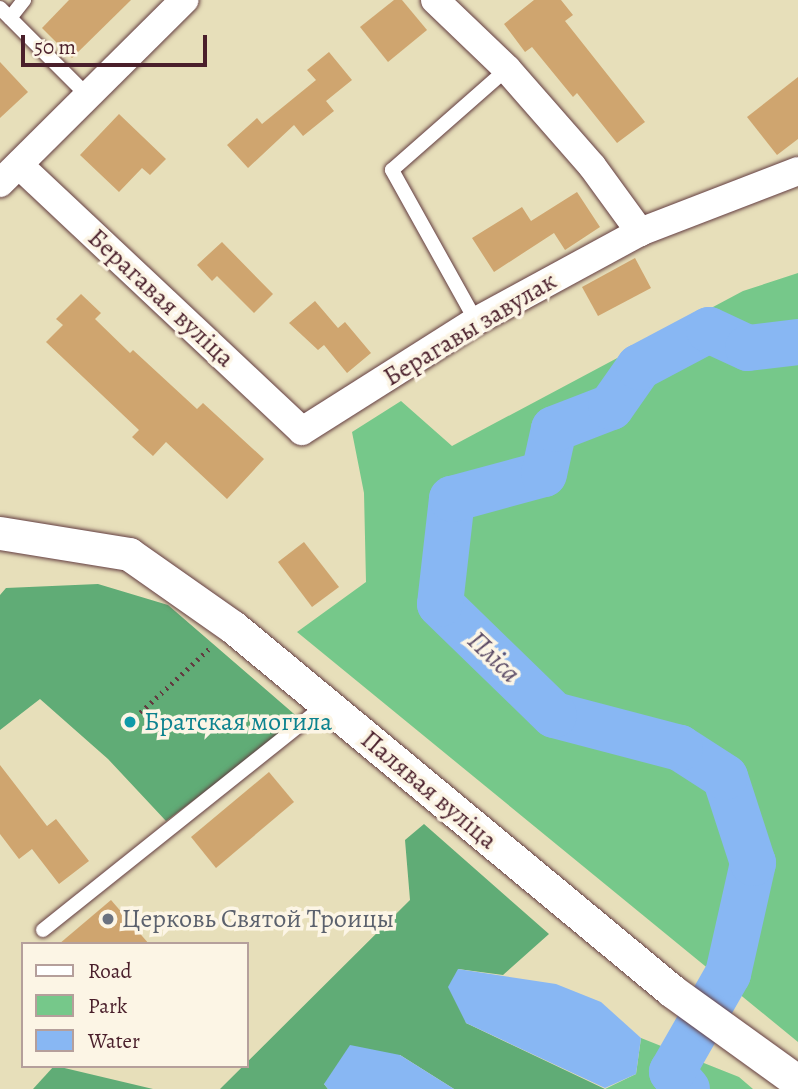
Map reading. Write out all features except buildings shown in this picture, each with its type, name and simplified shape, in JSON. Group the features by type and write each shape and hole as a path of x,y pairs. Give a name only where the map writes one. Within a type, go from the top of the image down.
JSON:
{"street":[{"path":"10,174 184,0"},
{"path":"435,0 508,69 592,166 640,232"},
{"name":"Берагавы завулак","path":"302,431 475,321 640,232 798,171"},
{"name":"Берагавая вуліца","path":"10,174 302,431"},
{"name":"Палявая вуліца","path":"0,533 129,554 233,627 673,991 798,1082"}],"lane":[{"path":"24,0 5,13 88,96"},
{"path":"475,321 392,170 508,69"},
{"path":"43,930 326,704"}],"path":[{"path":"130,722 233,627"}],"green space":[{"path":"798,273 798,1042 297,632 366,582 364,493 352,432 401,401 452,446 743,291"},
{"path":"98,584 168,605 301,720 166,821 108,759 40,699 0,730 0,595 6,588"},
{"path":"424,824 549,934 503,975 458,969 466,1023 605,1089 454,1089 400,1055 324,1084 328,1089 220,1089 241,1068 248,1068 248,1061 410,900 405,840"},
{"path":"641,1038 739,1077 753,1089 605,1089 636,1074"},
{"path":"52,1068 64,1068 153,1089 33,1089"}],"water":[{"path":"458,969 556,984 601,1002 641,1038 636,1074 605,1088 466,1023 448,987"},
{"path":"350,1045 400,1055 454,1089 328,1089 324,1084"}],"waterway":[{"name":"Пліса","path":"687,1089 672,1072 728,974 753,863 725,777 680,748 554,715 440,604 452,499 544,474 554,429 611,407 639,367 709,330 748,348 798,342"}],"place":[{"name":"Братская могила","path":"130,722"},
{"name":"Церковь Святой Троицы","path":"108,919"}]}
